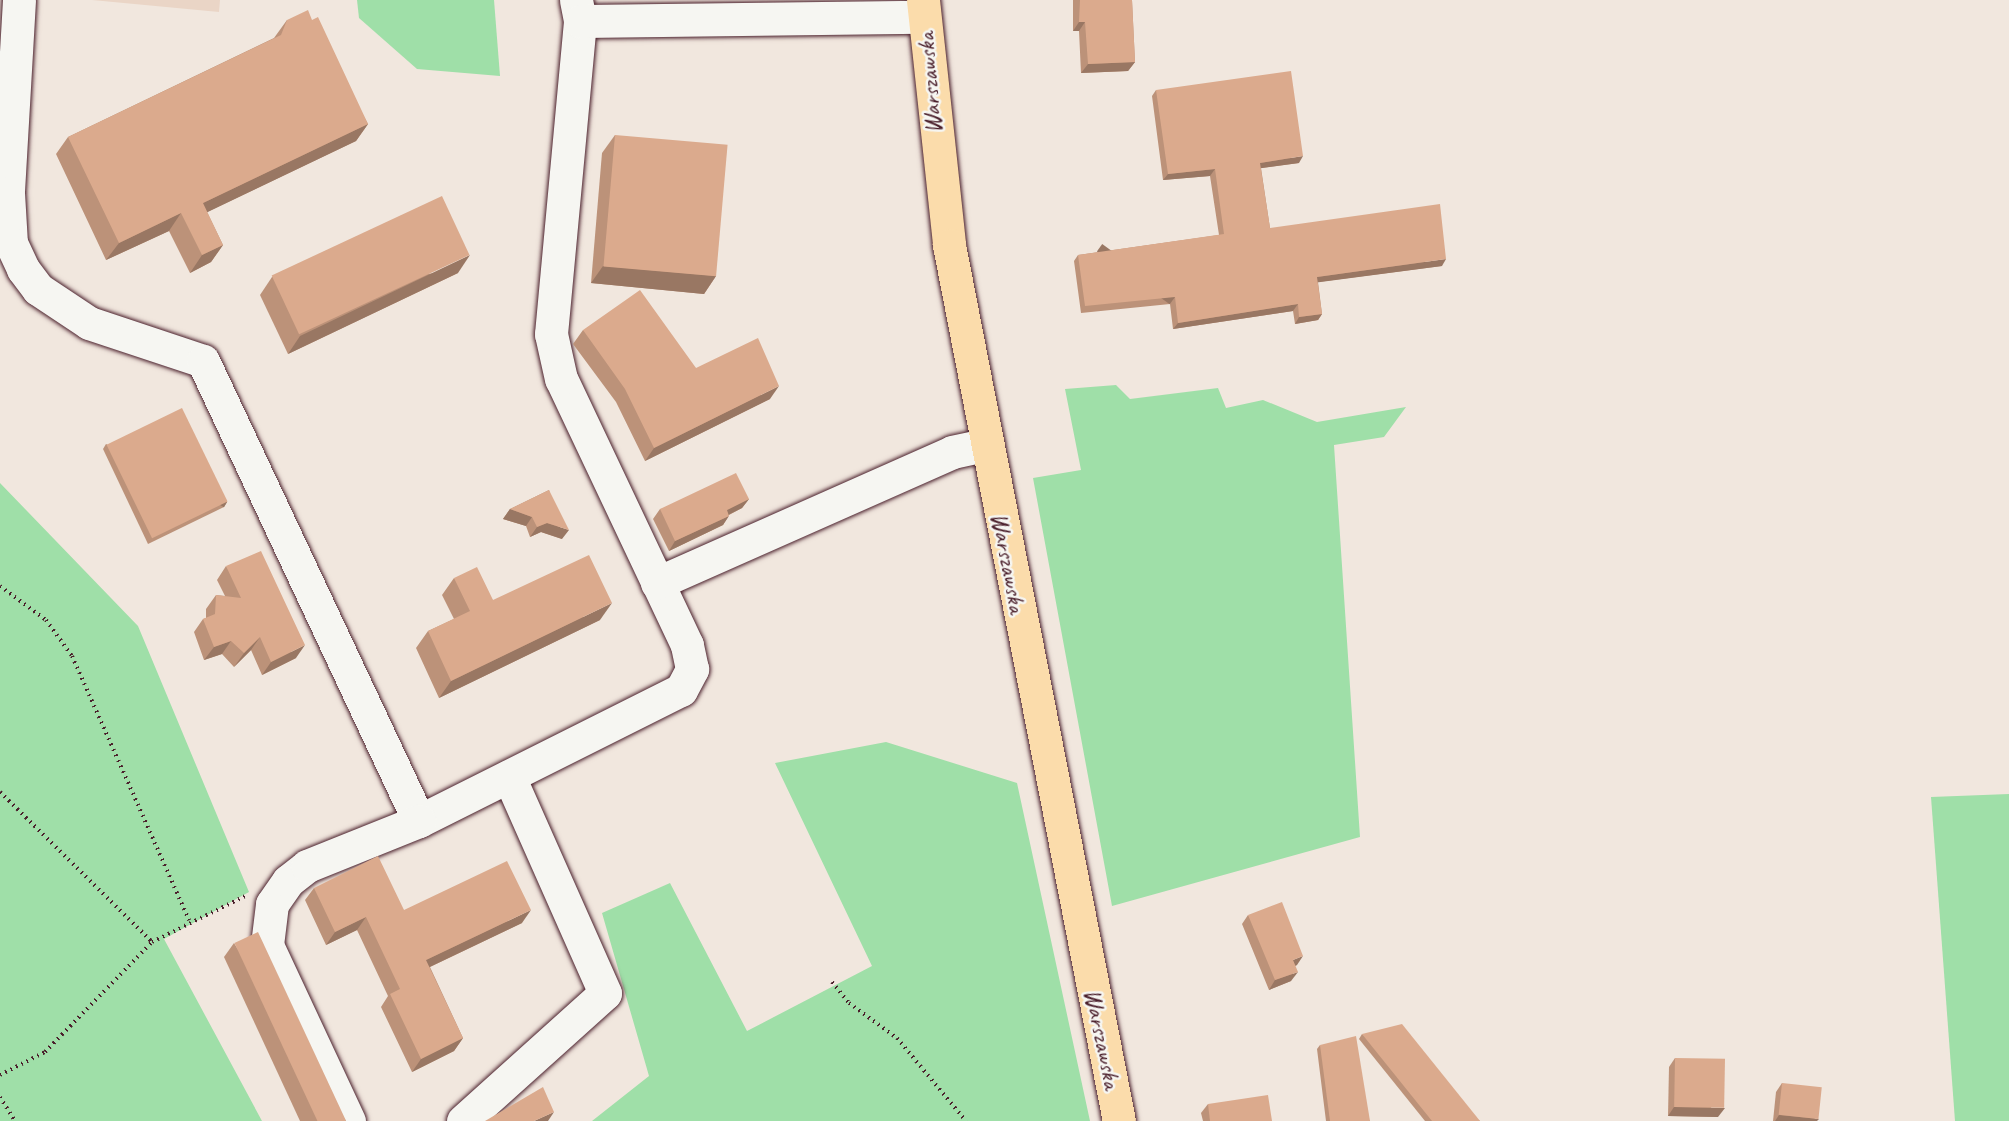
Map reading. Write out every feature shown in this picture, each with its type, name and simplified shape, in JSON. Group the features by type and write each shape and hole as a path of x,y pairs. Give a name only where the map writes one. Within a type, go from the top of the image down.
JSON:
{"main road":[{"name":"Warszawska","path":"923,8 949,245 1119,1121"}],"lane":[{"path":"19,0 4,212 11,243 38,289 89,322 203,361 419,821"},
{"path":"349,1121 267,945 272,904 288,880 307,866 419,821 681,690 692,669 687,645 561,379 551,334 578,10 923,8"},
{"path":"657,583 952,452 986,445"},
{"path":"463,1121 605,993 508,776"}],"path":[{"path":"0,586 46,621 72,656 189,920"},
{"path":"0,792 152,942"},
{"path":"0,1075 45,1053 152,942 189,920 242,896 261,895 272,904"},
{"path":"832,982 849,1003 897,1038 966,1121"},
{"path":"0,1097 15,1121"}],"shaded area":[{"path":"92,0 220,0 219,12"}],"green space":[{"path":"357,0 494,0 500,76 417,69 359,18"},
{"path":"1116,385 1130,399 1218,388 1226,408 1263,400 1317,422 1406,407 1384,437 1334,445 1360,837 1112,906 1033,478 1081,470 1065,389"},
{"path":"0,483 138,626 249,892 164,939 262,1121 0,1121"},
{"path":"886,742 1017,783 1090,1121 592,1121 649,1076 602,913 670,883 747,1031 872,966 775,763"},
{"path":"2009,794 2009,1121 1955,1121 1931,797"}],"building":[{"path":"1080,0 1132,0 1135,62 1088,64 1085,22 1079,22"},
{"path":"308,10 312,20 318,17 368,124 203,203 223,245 202,255 181,213 119,243 68,137 281,35 287,20"},
{"path":"1291,71 1303,156 1260,163 1270,228 1440,204 1446,259 1317,277 1322,314 1299,317 1298,304 1178,323 1175,297 1085,306 1078,255 1224,234 1215,169 1168,174 1156,90"},
{"path":"615,135 728,145 716,276 603,266"},
{"path":"442,196 469,255 299,334 272,275"},
{"path":"640,290 696,368 758,338 779,386 654,448 625,389 583,330"},
{"path":"182,408 228,501 152,538 107,445"},
{"path":"736,473 749,499 727,510 729,516 675,541 660,509"},
{"path":"549,490 569,530 547,523 537,527 532,517 510,509"},
{"path":"261,551 305,645 271,662 260,637 244,653 231,641 214,647 203,619 215,614 216,595 241,598 226,566"},
{"path":"589,555 612,603 451,681 428,631 470,611 454,578 477,567 493,600"},
{"path":"378,856 404,910 507,861 531,910 426,960 463,1038 421,1059 390,994 400,989 366,917 335,932 314,888"},
{"path":"1282,902 1303,956 1293,960 1298,972 1275,980 1248,915"},
{"path":"258,932 346,1121 317,1121 234,943"},
{"path":"1402,1024 1480,1121 1432,1121 1362,1034"},
{"path":"1356,1036 1370,1121 1330,1121 1320,1045"},
{"path":"1675,1058 1725,1059 1724,1108 1674,1107"},
{"path":"1782,1083 1822,1087 1818,1119 1779,1115"},
{"path":"543,1087 554,1112 534,1121 485,1121"},
{"path":"1268,1095 1272,1121 1210,1121 1208,1104"}]}
